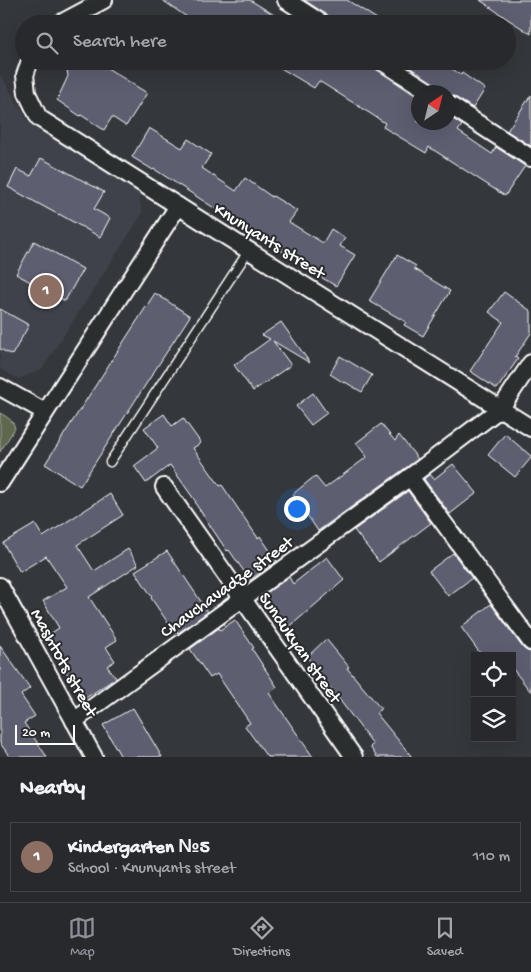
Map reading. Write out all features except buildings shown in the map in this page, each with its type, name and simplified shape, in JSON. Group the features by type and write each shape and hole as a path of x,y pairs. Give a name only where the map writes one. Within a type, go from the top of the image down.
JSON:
{"street":[{"path":"76,15 104,0"},
{"path":"286,0 309,15"},
{"name":"Knunyants street","path":"27,70 25,75 27,93 39,118 531,428"},
{"path":"395,70 419,85"},
{"path":"456,109 531,158"},
{"path":"0,483 178,206"},
{"name":"Chavchavadze street","path":"74,721 410,477 501,408 531,362"},
{"path":"0,387 45,412"},
{"path":"410,477 531,642"},
{"name":"Sundukyan street","path":"164,487 354,757"},
{"name":"Mashtots street","path":"0,586 94,757"}],"lane":[{"path":"110,462 248,250"}],"shaded area":[{"path":"0,74 29,123 139,193 142,214 42,369 19,379 0,369"}],"green space":[{"path":"0,413 11,421 15,428 0,452"}],"place":[{"name":"Kindergarten №5","path":"46,291"}]}
